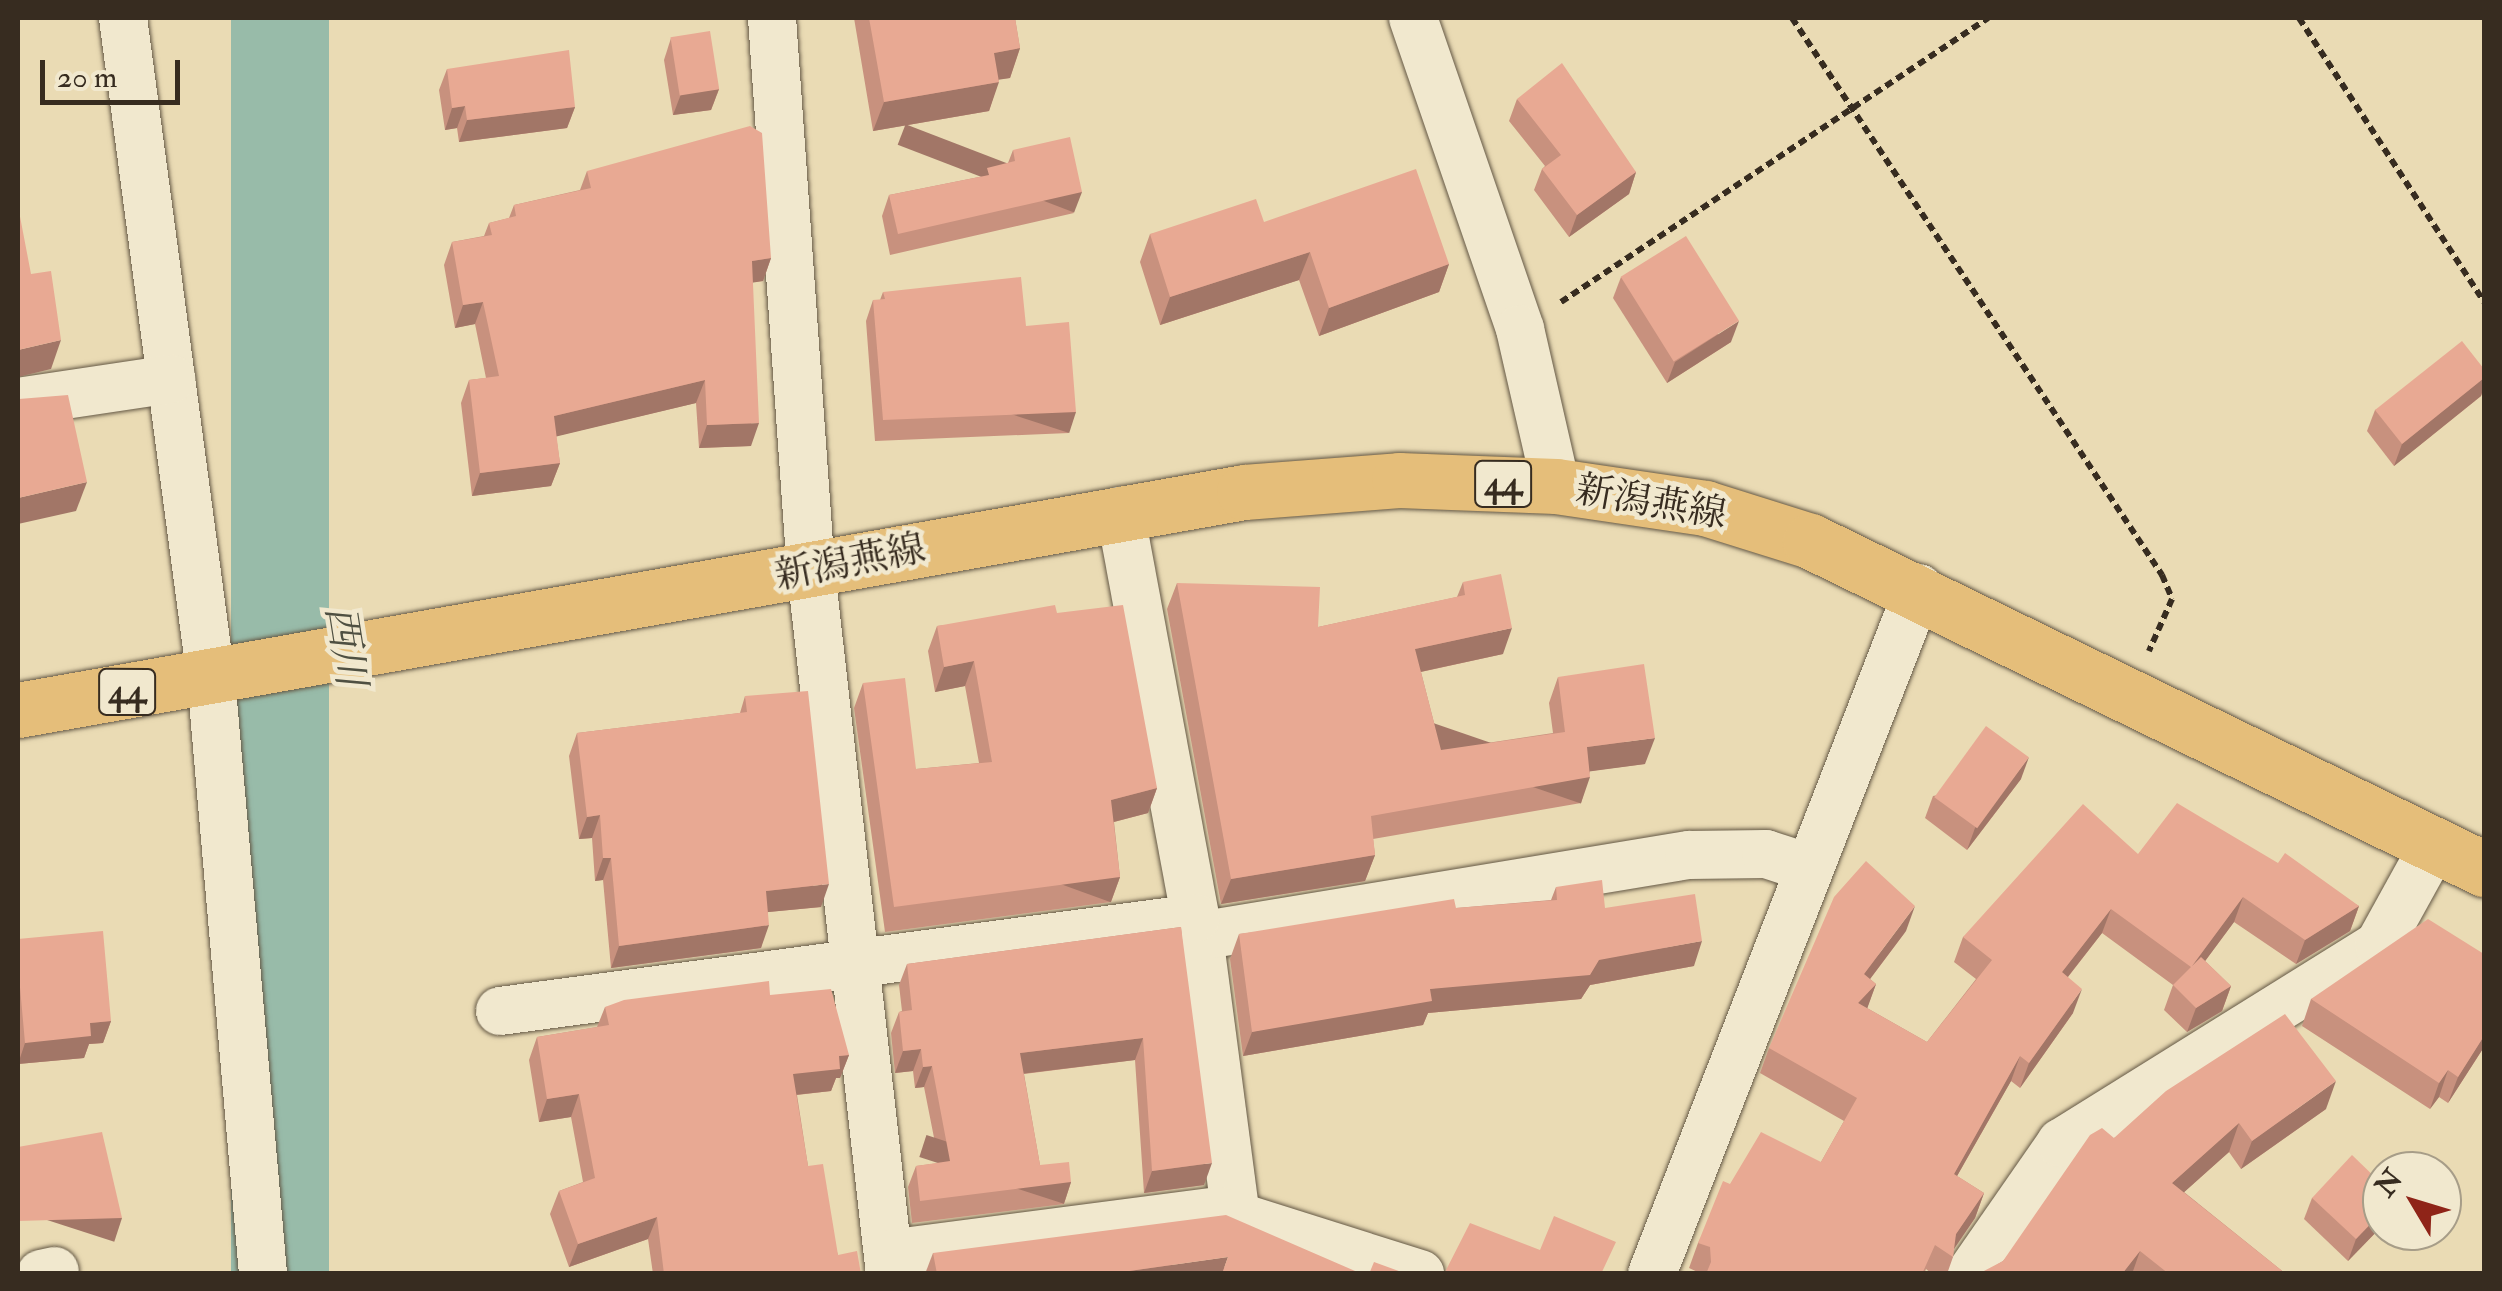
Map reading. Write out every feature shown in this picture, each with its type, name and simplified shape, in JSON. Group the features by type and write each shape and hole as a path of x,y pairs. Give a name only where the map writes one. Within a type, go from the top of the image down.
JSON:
{"main road":[{"name":"新潟燕線","path":"224,676 1120,511 1399,480 1556,486 1705,508 1919,588 2484,868"},
{"name":"44","path":"18,710 224,676"}],"street":[{"path":"123,18 171,378 224,676 263,1274"},
{"path":"772,18 810,571 889,1264 1236,1216 1420,1274"},
{"path":"1412,18 1520,329 1556,486"},
{"path":"18,402 171,378"},
{"path":"1120,511 1198,927 1236,1216"},
{"path":"1652,1274 1804,866 1919,588"},
{"path":"1970,1274 2061,1143 2378,945 2433,846"},
{"path":"500,1012 855,960 1198,927 1689,855 1766,854 1804,866"}],"path":[{"path":"1792,18 2162,575 2168,618 2126,692"},
{"path":"1520,329 1988,18"},
{"path":"2299,18 2484,302"}],"water":[{"path":"231,18 329,18 329,1274 231,1274"}],"building":[{"path":"869,18 1015,18 1020,48 994,53 999,82 884,102"},
{"path":"710,31 719,89 680,96 670,37"},
{"path":"569,50 575,107 467,120 465,106 452,108 447,69"},
{"path":"1562,63 1636,172 1577,215 1542,169 1561,155 1517,99"},
{"path":"750,126 762,133 771,258 752,261 759,423 707,425 705,380 554,416 560,463 480,473 469,380 499,376 483,302 463,305 452,242 492,235 489,223 516,216 514,205 591,188 587,171"},
{"path":"1070,137 1082,192 898,234 889,195 989,175 987,168 1015,161 1013,150"},
{"path":"1416,169 1449,264 1329,308 1310,252 1170,297 1150,234 1256,199 1264,222"},
{"path":"18,206 31,274 51,271 61,340 18,350"},
{"path":"1686,236 1739,321 1674,362 1621,277"},
{"path":"1021,277 1026,326 1069,322 1076,412 883,420 873,300 885,299 883,292"},
{"path":"2462,341 2484,369 2484,378 2402,444 2375,410"},
{"path":"68,395 87,482 18,498 18,397"},
{"path":"1501,574 1512,628 1415,649 1441,750 1565,732 1558,677 1644,664 1655,738 1587,747 1590,777 1371,816 1375,855 1231,879 1177,583 1320,587 1318,627 1465,595 1463,582"},
{"path":"1055,605 1057,613 1123,605 1157,788 1111,800 1120,877 894,907 863,683 905,678 916,769 992,762 974,661 944,667 937,626"},
{"path":"808,691 829,884 766,891 769,925 619,946 611,858 603,858 600,815 587,817 577,733 747,712 745,696"},
{"path":"1986,726 2029,757 1977,828 1934,797"},
{"path":"2177,803 2278,863 2285,853 2359,906 2305,940 2243,897 2192,966 2201,957 2231,986 2196,1008 2173,985 2191,967 2111,909 2062,972 2082,989 2029,1063 2020,1056 1954,1174 1984,1193 1956,1234 1953,1257 1935,1245 1922,1274 1706,1274 1711,1262 1710,1247 1698,1243 1723,1181 1730,1184 1761,1132 1821,1162 1857,1098 1769,1048 1834,897 1866,861 1915,906 1864,974 1876,984 1858,1003 1927,1042 1992,960 1963,937 2083,804 2138,854"},
{"path":"1602,880 1605,908 1695,894 1702,941 1599,960 1590,975 1430,989 1432,1001 1252,1032 1239,934 1454,899 1456,908 1557,900 1556,887"},
{"path":"2428,919 2484,954 2484,1036 2458,1077 2448,1070 2439,1083 2311,999"},
{"path":"1181,927 1212,1163 1152,1171 1143,1038 1020,1053 1040,1165 1069,1162 1071,1182 920,1201 916,1166 950,1161 932,1066 923,1067 921,1049 903,1051 899,1012 912,1010 907,964"},
{"path":"103,931 111,1021 90,1023 91,1036 25,1043 18,939"},
{"path":"769,981 770,995 831,989 849,1055 839,1056 840,1069 793,1074 808,1166 823,1164 838,1255 857,1251 861,1274 664,1274 657,1217 578,1244 559,1191 595,1178 579,1094 547,1099 537,1037 609,1025 605,1007 624,1000"},
{"path":"2285,1014 2336,1081 2252,1141 2239,1123 2172,1183 2286,1274 2169,1274 2140,1251 2122,1274 1982,1272 2003,1261 2090,1135 2102,1128 2114,1138 2166,1091"},
{"path":"102,1132 122,1218 18,1221 18,1147"},
{"path":"2352,1155 2362,1165 2362,1233 2356,1239 2312,1198"},
{"path":"1226,1215 1362,1274 1222,1274 1228,1257 1108,1274 937,1274 933,1253"},
{"path":"1554,1216 1616,1242 1601,1274 1444,1274 1470,1223 1540,1250"},
{"path":"1374,1262 1407,1274 1369,1274"}],"water label":[{"name":"西川","path":"345,646"}]}
